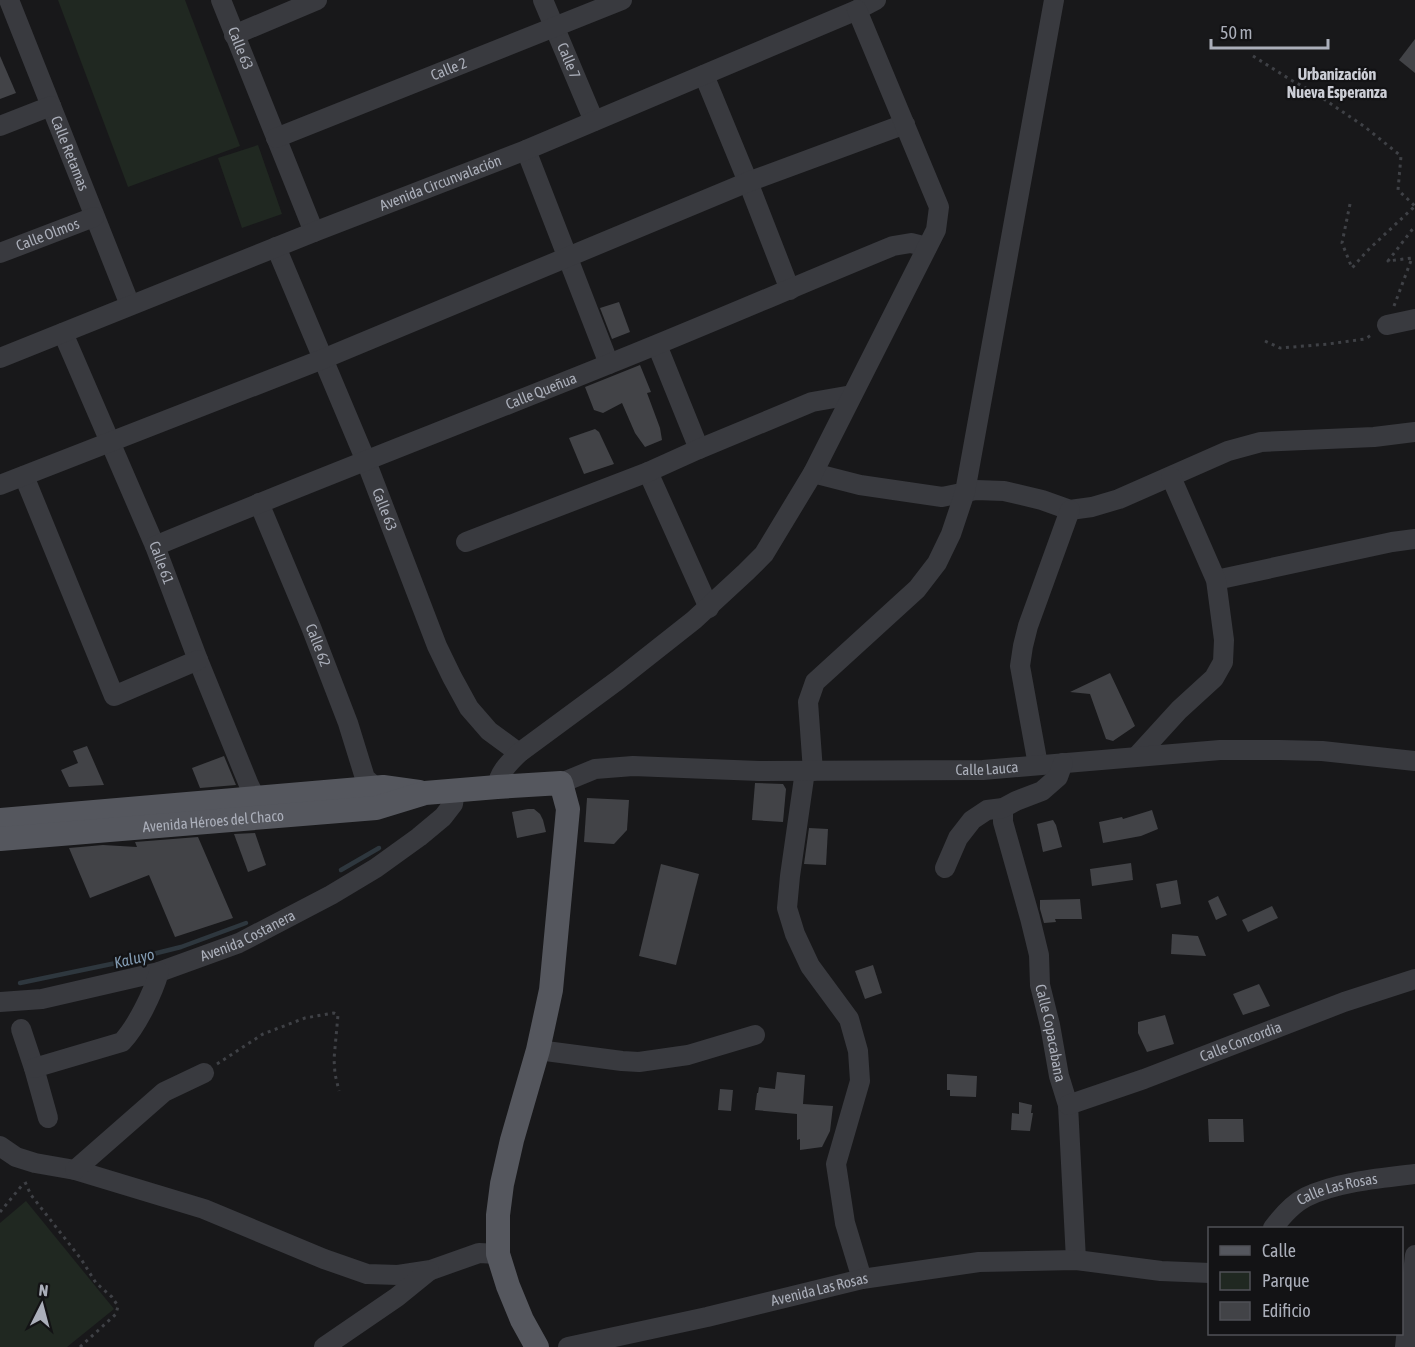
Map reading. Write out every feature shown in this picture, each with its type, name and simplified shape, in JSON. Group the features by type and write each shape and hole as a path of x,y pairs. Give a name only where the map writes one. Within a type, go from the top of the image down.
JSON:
{"main road":[{"name":"Avenida Héroes del Chaco","path":"0,839 256,808 561,783"},
{"path":"537,1347 522,1320 498,1254 498,1215 512,1140 538,1050 550,990 568,809 561,783"},
{"name":"Avenida Héroes del Chaco","path":"0,820 256,808"}],"street":[{"name":"Calle Retamas","path":"9,0 8,24 51,106 130,306"},
{"name":"Calle 63","path":"221,0 314,232"},
{"path":"234,35 317,0"},
{"name":"Calle 7","path":"543,0 594,121"},
{"name":"Calle 2","path":"276,138 622,0"},
{"name":"Avenida Circunvalación","path":"0,358 526,150 858,10 876,0"},
{"path":"862,1279 845,1223 836,1164 860,1081 858,1051 849,1019 810,966 795,934 788,908 790,876 809,771 808,702 815,682 917,589 938,563 951,534 965,492 1054,0"},
{"path":"497,787 498,778 506,765 519,753 618,680 709,608 764,554 813,473 936,230 939,207 858,10"},
{"path":"704,75 790,290"},
{"path":"0,126 51,106"},
{"path":"0,485 323,359 748,182 904,124"},
{"path":"526,150 609,364"},
{"name":"Calle Olmos","path":"0,253 94,217"},
{"name":"Calle Queñua","path":"155,546 259,502 657,345 893,246 911,243 927,247"},
{"name":"Calle 63","path":"276,247 366,461 437,646 469,708 489,731 519,753"},
{"path":"1387,325 1415,319"},
{"name":"Calle 61","path":"63,333 155,546 256,808"},
{"path":"657,345 699,448"},
{"path":"466,542 648,472 699,448 812,402 852,395"},
{"path":"813,473 860,486 942,497 976,490 1004,491 1042,500 1070,510 1092,507 1119,499 1228,451 1261,442 1374,437 1415,432"},
{"path":"648,472 709,608"},
{"path":"24,476 114,696 198,660"},
{"path":"1137,756 1179,710 1214,678 1223,662 1224,640 1216,580 1171,477"},
{"name":"Calle 62","path":"259,502 315,638 348,723 365,778 375,798"},
{"path":"1038,765 1020,666 1028,626 1070,510"},
{"path":"1216,580 1415,538"},
{"name":"Calle Lauca","path":"561,783 595,769 633,766 809,771 983,770 1220,750 1322,752 1415,762"},
{"path":"945,868 958,838 972,820 987,810 1003,808 1042,791 1058,777 1063,763"},
{"name":"Avenida Costanera","path":"0,1002 42,999 159,972 239,943 331,895 376,868 443,817 453,804 455,791"},
{"name":"Calle Copacabana","path":"1003,808 1004,822 1039,955 1040,985 1050,1024 1059,1076 1068,1105 1076,1260"},
{"path":"34,1068 122,1042 131,1032 159,972"},
{"name":"Calle Concordia","path":"1068,1105 1144,1079 1344,1002 1415,979"},
{"path":"21,1029 48,1118"},
{"path":"538,1050 639,1062 688,1055 754,1035"},
{"path":"75,1170 164,1092 204,1073"},
{"path":"0,1146 16,1157 35,1163 75,1170 204,1209 324,1259 367,1274 398,1275 431,1270 478,1253 498,1254"},
{"name":"Calle Las Rosas","path":"1274,1227 1284,1213 1305,1197 1372,1179 1415,1174"},
{"path":"1405,1347 1415,1255"},
{"path":"1076,1260 1208,1274"},
{"name":"Avenida Las Rosas","path":"568,1347 707,1317 862,1279 979,1262 1076,1260"},
{"path":"324,1347 397,1297 431,1270"}],"path":[{"path":"1253,56 1315,93 1365,127 1401,156 1398,190 1415,206 1352,268 1342,243 1350,204"},
{"path":"1265,341 1280,348 1328,344 1365,339 1387,325 1412,258 1388,261 1415,226"},
{"path":"204,1073 262,1034 304,1018 334,1013 338,1015 334,1059 339,1091"},
{"path":"0,1212 30,1176 35,1163"},
{"path":"25,1182 31,1195 96,1282 118,1306 116,1314 80,1347"}],"green space":[{"path":"58,0 185,0 240,146 128,187"},
{"path":"258,145 282,214 242,228 218,158"},
{"path":"26,1201 114,1309 67,1347 0,1347 0,1223"}],"building":[{"path":"1415,39 1415,73 1399,60"},
{"path":"0,56 16,93 0,99"},
{"path":"619,302 630,332 612,339 600,308"},
{"path":"640,365 651,392 647,393 662,440 645,447 635,433 622,403 603,413 594,410 585,387"},
{"path":"595,429 599,432 614,464 584,474 569,438"},
{"path":"1110,673 1135,726 1113,741 1106,739 1090,694 1070,692"},
{"path":"87,746 104,785 69,787 61,770 78,763 73,751"},
{"path":"224,756 236,785 200,788 192,768"},
{"path":"755,783 783,784 786,789 783,822 752,820"},
{"path":"587,798 629,800 627,830 614,844 584,842"},
{"path":"534,809 540,814 546,832 517,838 512,812"},
{"path":"1152,810 1158,829 1141,836 1103,843 1099,822 1122,817 1123,819"},
{"path":"1053,820 1062,847 1043,852 1037,824"},
{"path":"809,828 828,829 826,865 804,864"},
{"path":"255,833 266,865 248,872 234,834"},
{"path":"198,837 233,918 175,937 149,875 90,898 69,848 103,845 137,847 135,842"},
{"path":"1131,863 1133,880 1092,886 1090,869"},
{"path":"661,864 699,874 676,965 639,956"},
{"path":"1177,880 1181,904 1161,908 1156,884"},
{"path":"1218,896 1227,915 1216,920 1208,901"},
{"path":"1080,899 1082,919 1055,919 1056,922 1044,923 1040,900"},
{"path":"1272,906 1278,918 1248,932 1242,920"},
{"path":"1172,934 1198,936 1206,956 1171,954"},
{"path":"873,965 882,993 865,999 855,971"},
{"path":"1259,984 1270,1006 1243,1015 1233,994"},
{"path":"1165,1015 1174,1044 1147,1052 1138,1033 1138,1022"},
{"path":"777,1072 805,1075 803,1104 833,1106 830,1131 822,1147 800,1150 800,1139 797,1140 797,1114 755,1110 759,1087 775,1089"},
{"path":"947,1074 977,1076 976,1097 950,1096 950,1090 947,1090"},
{"path":"720,1089 733,1090 731,1111 718,1110"},
{"path":"1019,1102 1032,1105 1030,1131 1011,1130 1012,1113 1019,1114"},
{"path":"1208,1119 1243,1119 1244,1142 1209,1142"}],"waterway":[{"name":"Kaluyo","path":"341,870 379,848"},
{"name":"Kaluyo","path":"20,983 181,947 246,923"}],"district":[{"name":"Urbanización Nueva Esperanza","path":"1337,83"}]}
